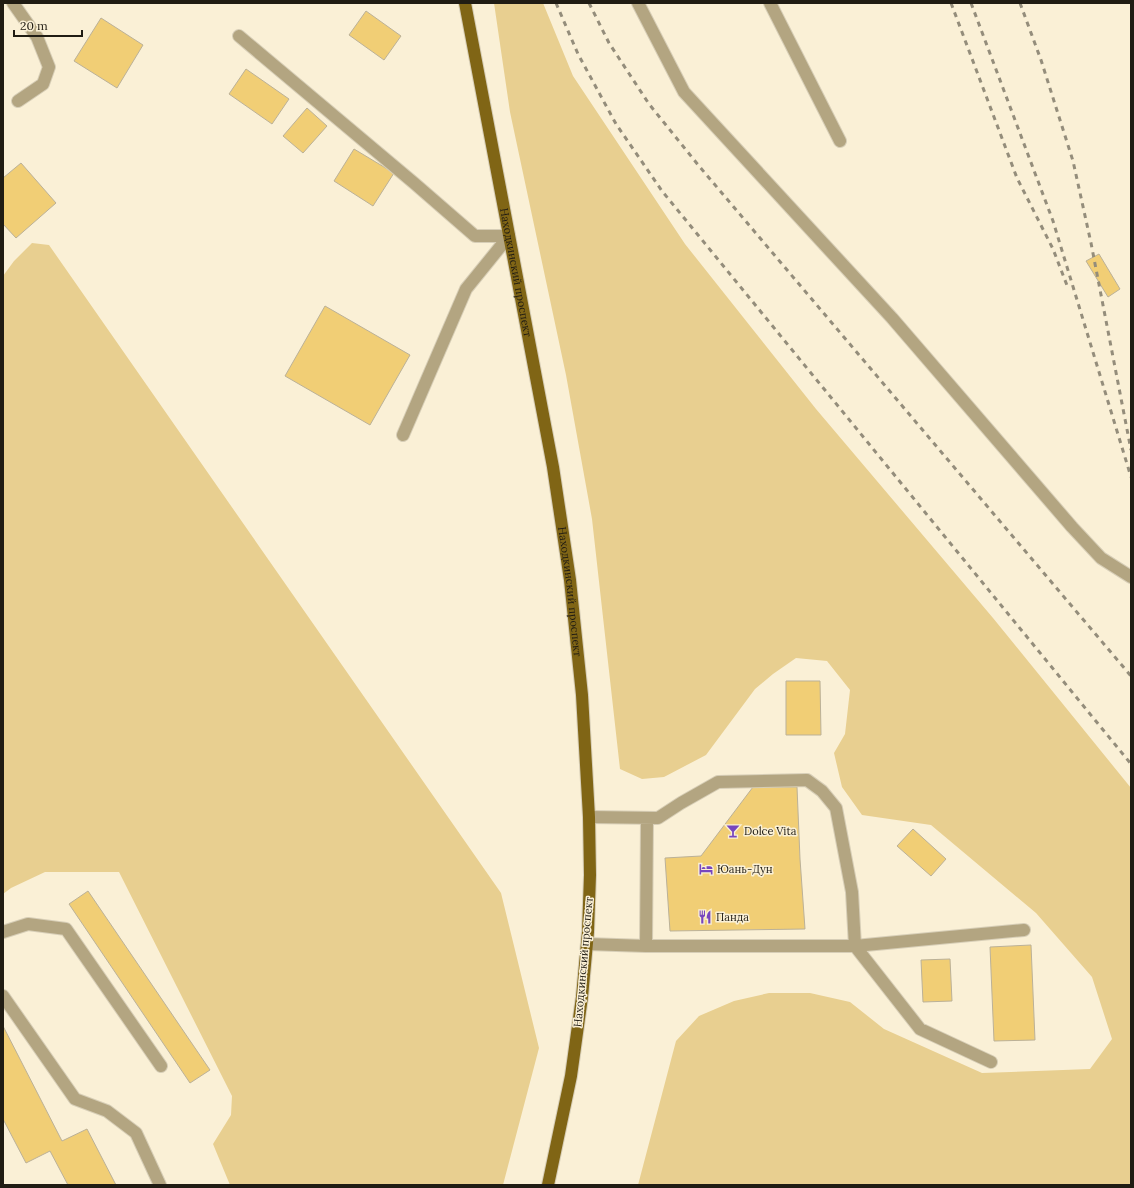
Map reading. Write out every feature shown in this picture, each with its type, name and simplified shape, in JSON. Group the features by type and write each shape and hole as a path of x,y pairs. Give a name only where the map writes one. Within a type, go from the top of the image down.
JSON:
{"main road":[{"name":"Находкинский проспект","path":"465,3 553,467 570,580 582,695 589,816 590,875 587,944 582,997 570,1076 548,1185"}],"street":[{"path":"13,3 38,37 49,67 43,84 18,101"},
{"path":"638,3 684,92 892,318 1072,528 1101,558 1131,577"},
{"path":"770,3 840,141"},
{"path":"239,36 475,236 509,236"},
{"path":"403,435 466,289 509,236"},
{"path":"589,816 658,818 718,782 807,780 822,790 836,808 852,892 855,946 920,1029 991,1062"},
{"path":"646,946 647,818"},
{"path":"3,932 28,924 66,929 161,1066"},
{"path":"587,944 646,946 855,946 1024,930"},
{"path":"3,996 75,1099 107,1111 136,1133 160,1185"}],"shaded area":[{"path":"494,3 543,3 573,76 685,244 816,409 993,618 1131,788 1131,1185 638,1185 676,1041 699,1016 734,1001 769,993 810,993 850,1002 884,1029 982,1073 1090,1069 1112,1039 1092,977 1036,913 931,825 862,815 842,787 834,753 845,734 850,690 827,661 796,658 773,674 755,689 706,755 664,777 642,779 620,769 592,519 566,375 510,112"},
{"path":"32,243 49,245 501,893 539,1048 503,1185 230,1185 213,1144 231,1115 232,1096 119,872 45,872 11,888 3,894 3,276 14,261"}],"building":[{"path":"366,11 401,36 384,60 349,35"},
{"path":"101,18 143,45 117,88 74,61"},
{"path":"246,69 289,99 272,124 229,94"},
{"path":"307,108 327,126 303,153 283,136"},
{"path":"354,149 394,173 373,206 334,181"},
{"path":"21,163 56,203 16,238 3,224 3,178"},
{"path":"1099,254 1120,289 1108,297 1086,261"},
{"path":"325,306 410,355 370,425 285,376"},
{"path":"786,681 820,681 821,735 786,735"},
{"path":"753,787 797,787 805,929 670,931 665,858 701,856"},
{"path":"913,829 946,859 931,876 897,846"},
{"path":"88,891 210,1070 190,1083 69,904"},
{"path":"1031,945 1035,1040 994,1041 990,947"},
{"path":"950,959 952,1001 923,1002 921,960"},
{"path":"3,1026 62,1141 87,1129 116,1185 68,1185 50,1151 26,1163 3,1119"}],"railway":[{"path":"556,3 578,54 616,124 662,191 1131,764"},
{"path":"589,3 609,43 649,104 699,166 1131,676"},
{"path":"951,3 1017,178 1053,249 1068,288"},
{"path":"971,3 1053,221 1131,477"},
{"path":"1020,3 1041,60 1073,161 1091,243 1131,450"}],"place":[{"name":"Dolce Vita","path":"733,831"},
{"name":"Юань-Дун","path":"706,869"},
{"name":"Панда","path":"705,917"}]}
